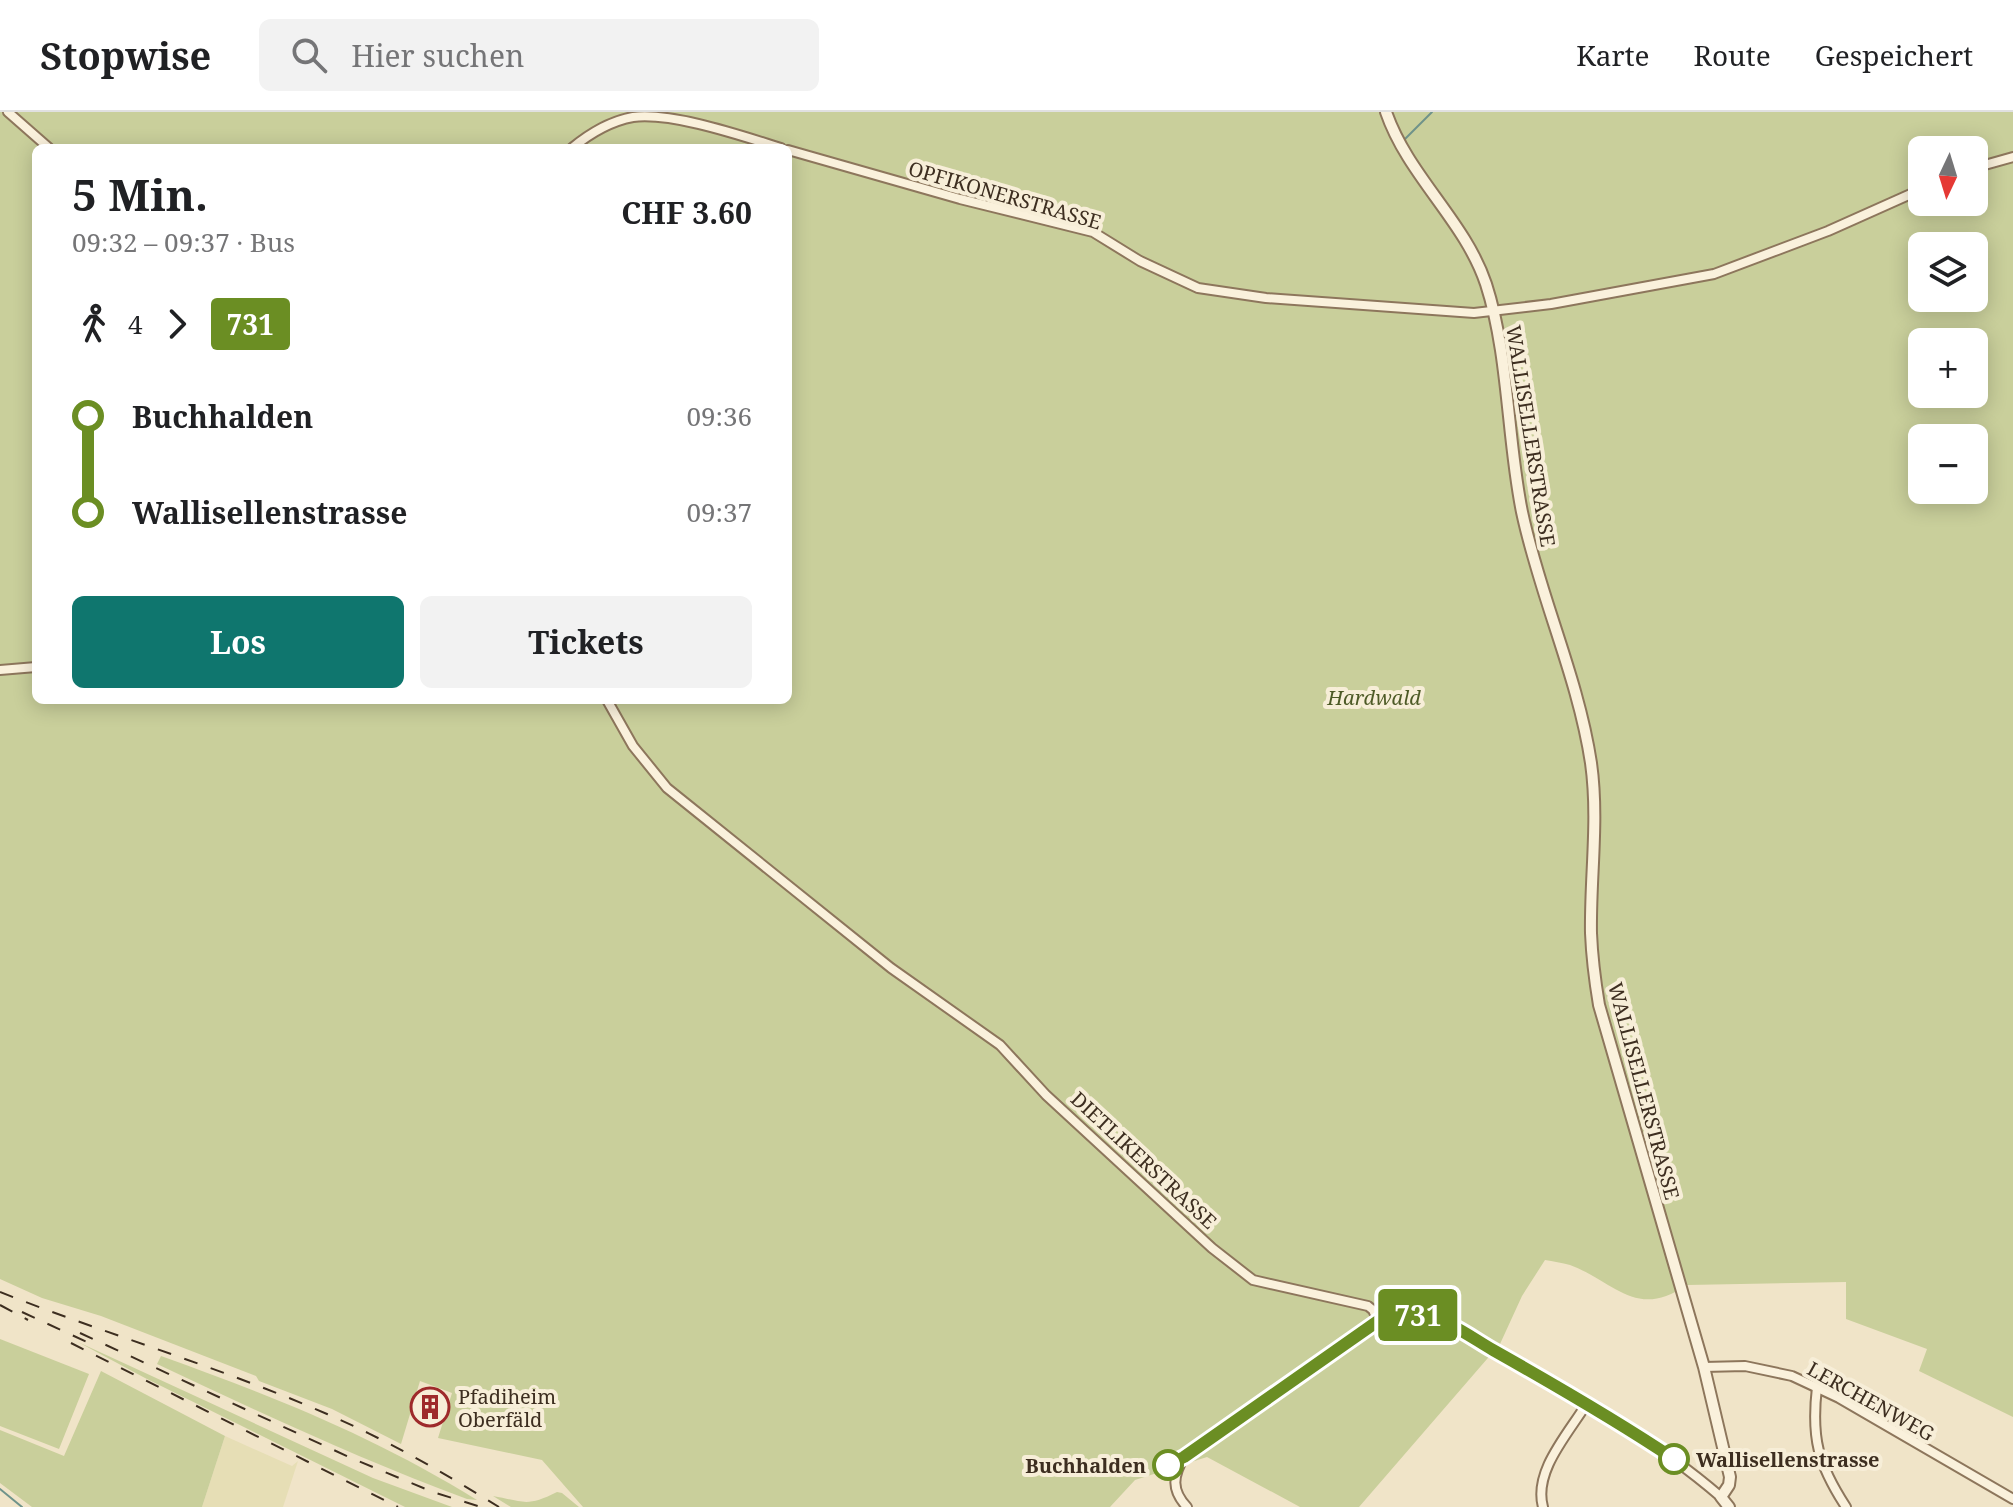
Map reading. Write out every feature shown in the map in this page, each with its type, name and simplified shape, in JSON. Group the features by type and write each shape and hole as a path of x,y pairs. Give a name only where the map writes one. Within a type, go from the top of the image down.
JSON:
{"street":[{"path":"8,112 44,144"},
{"name":"WALLISELLERSTRASSE","path":"1386,112 1416,172 1466,242 1479,266 1492,311 1505,375 1522,511 1536,567 1579,703 1591,765 1594,816 1591,930 1599,1005 1704,1367 1730,1477 1721,1497"},
{"path":"579,144 608,126 633,117 654,116 674,118 767,144"},
{"name":"OPFIKONERSTRASSE","path":"792,151 960,199 1093,232 1140,261 1198,288 1266,298 1415,311 1492,311 1551,304 1714,274 1828,231 1908,195"},
{"path":"1988,164 2013,157"},
{"path":"0,670 32,667"},
{"name":"DIETLIKERSTRASSE","path":"609,704 633,746 667,788 891,968 1000,1045 1046,1095 1212,1248 1253,1280 1368,1306 1378,1321"},
{"path":"1187,1507 1174,1485 1176,1470 1184,1457 1378,1321 1421,1315 1437,1320 1587,1403 1674,1459 1729,1507"},
{"name":"LERCHENWEG","path":"1704,1367 1745,1366 1789,1375 1817,1387 2013,1499"},
{"path":"1817,1387 1815,1439 1820,1460 1846,1507"},
{"path":"1543,1507 1540,1497 1542,1479 1587,1403"}],"shaded area":[{"path":"225,1436 292,1466 298,1461 283,1507 202,1507"}],"green space":[{"name":"Hardwald","path":"0,112 2013,112 2013,1417 1919,1371 1927,1349 1846,1319 1846,1282 1687,1285 1669,1295 1639,1299 1570,1265 1545,1260 1522,1296 1500,1344 1359,1507 1300,1507 1207,1457 1135,1480 1110,1507 583,1507 542,1460 438,1438 452,1393 420,1381 401,1444 332,1409 259,1381 256,1376 101,1316 42,1298 0,1279"},
{"path":"0,1339 89,1374 59,1449 0,1426"},
{"path":"78,1342 373,1478 452,1507 405,1507"},
{"path":"161,1356 323,1419 400,1456 477,1500 467,1499 388,1468 272,1418 157,1364"},
{"path":"101,1371 225,1436 202,1507 32,1507 0,1483 0,1430 64,1456"},
{"path":"557,1492 579,1507 511,1507 493,1496 526,1502"}],"waterway":[{"path":"1405,139 1432,112"},
{"path":"0,1489 22,1507"}],"railway":[{"path":"0,1292 246,1381 327,1414 415,1458 499,1507"},
{"path":"0,1305 28,1320"},
{"path":"22,1312 87,1342"},
{"path":"80,1333 351,1458 433,1492 481,1507"},
{"path":"71,1343 398,1507"}],"bus line":[{"name":"731","path":"1168,1465 1184,1457 1378,1321 1421,1315 1437,1320 1516,1363 1602,1412 1674,1459"}],"place":[{"name":"Pfadiheim Oberfäld","path":"430,1407"},
{"name":"Wallisellenstrasse","path":"1674,1459"},
{"name":"Buchhalden","path":"1168,1465"}]}
